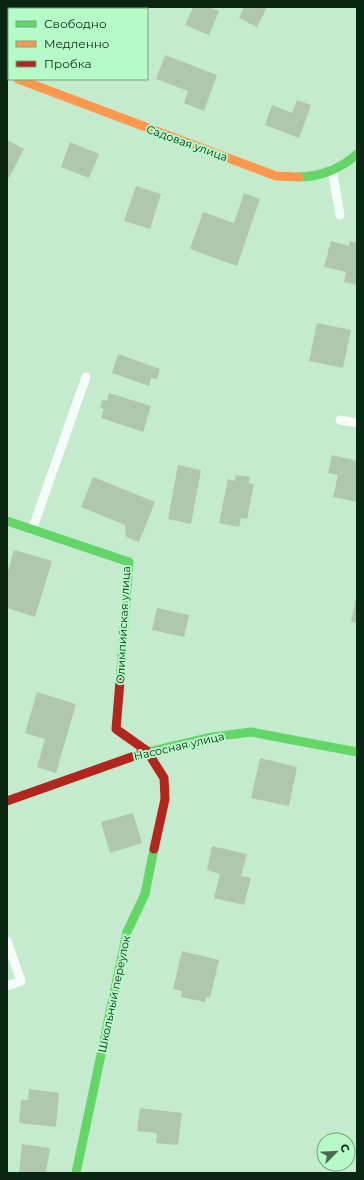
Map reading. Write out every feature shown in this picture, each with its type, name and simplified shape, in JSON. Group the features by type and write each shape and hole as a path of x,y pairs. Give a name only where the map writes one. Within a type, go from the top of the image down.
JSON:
{"street":[{"name":"Садовая улица","path":"24,80 47,84 276,176 312,177 348,162 356,152"},
{"name":"Олимпийская улица","path":"7,521 129,562 116,729 147,751"},
{"name":"Насосная улица","path":"7,801 147,751 212,737 251,732 357,752"},
{"name":"Школьный переулок","path":"76,1173 127,932 145,894 165,799 164,778 147,751"}],"lane":[{"path":"332,168 340,215"},
{"path":"32,530 86,377"},
{"path":"340,420 357,423"},
{"path":"7,941 21,981 7,986"}],"building":[{"path":"193,7 209,7 219,11 209,35 185,25"},
{"path":"244,7 267,7 257,27 239,18"},
{"path":"165,55 217,75 204,111 184,103 188,91 156,79"},
{"path":"297,100 311,105 299,138 265,125 272,105 292,113"},
{"path":"7,140 24,149 9,178 7,177"},
{"path":"70,142 99,154 89,178 61,167"},
{"path":"136,186 161,194 150,229 124,221"},
{"path":"244,193 260,199 237,266 190,249 203,212 234,223"},
{"path":"331,241 349,246 350,241 357,243 357,285 344,282 346,272 324,267"},
{"path":"317,323 351,330 343,368 309,361"},
{"path":"118,354 160,369 157,379 151,378 149,386 112,373"},
{"path":"109,393 151,406 143,432 101,418 104,409 100,408 102,400 107,401"},
{"path":"332,455 357,461 357,502 333,497 338,475 328,473"},
{"path":"178,465 201,470 191,524 168,519"},
{"path":"236,475 250,477 249,483 254,484 247,519 241,518 239,527 219,523 228,479 235,481"},
{"path":"93,477 155,502 139,542 126,537 125,525 81,507"},
{"path":"14,550 52,561 35,617 7,608 7,575"},
{"path":"357,598 357,623 351,622"},
{"path":"157,608 189,615 184,637 152,630"},
{"path":"37,692 76,704 56,773 37,767 45,739 25,733"},
{"path":"260,758 297,767 289,806 251,798"},
{"path":"133,813 142,843 110,853 101,822"},
{"path":"212,846 247,854 241,876 251,878 244,905 214,898 220,874 207,870"},
{"path":"182,951 219,960 210,998 206,997 205,1002 181,997 182,991 173,989"},
{"path":"29,1089 59,1093 56,1127 19,1123 21,1100 28,1100"},
{"path":"140,1108 182,1113 178,1145 156,1143 157,1133 137,1131"},
{"path":"22,1144 50,1148 46,1173 19,1173"}],"traffic: fast":[{"path":"299,177 307,177 330,171 345,164 357,154"},
{"path":"7,521 129,562 120,681"},
{"path":"140,754 212,737 251,732 357,752"},
{"path":"76,1173 127,932 145,894 154,849"}],"traffic: slow":[{"path":"21,80 276,176 299,177"}],"traffic: jam":[{"path":"120,681 116,729 147,751 164,778 165,799 154,849"},
{"path":"7,801 140,754"}]}
